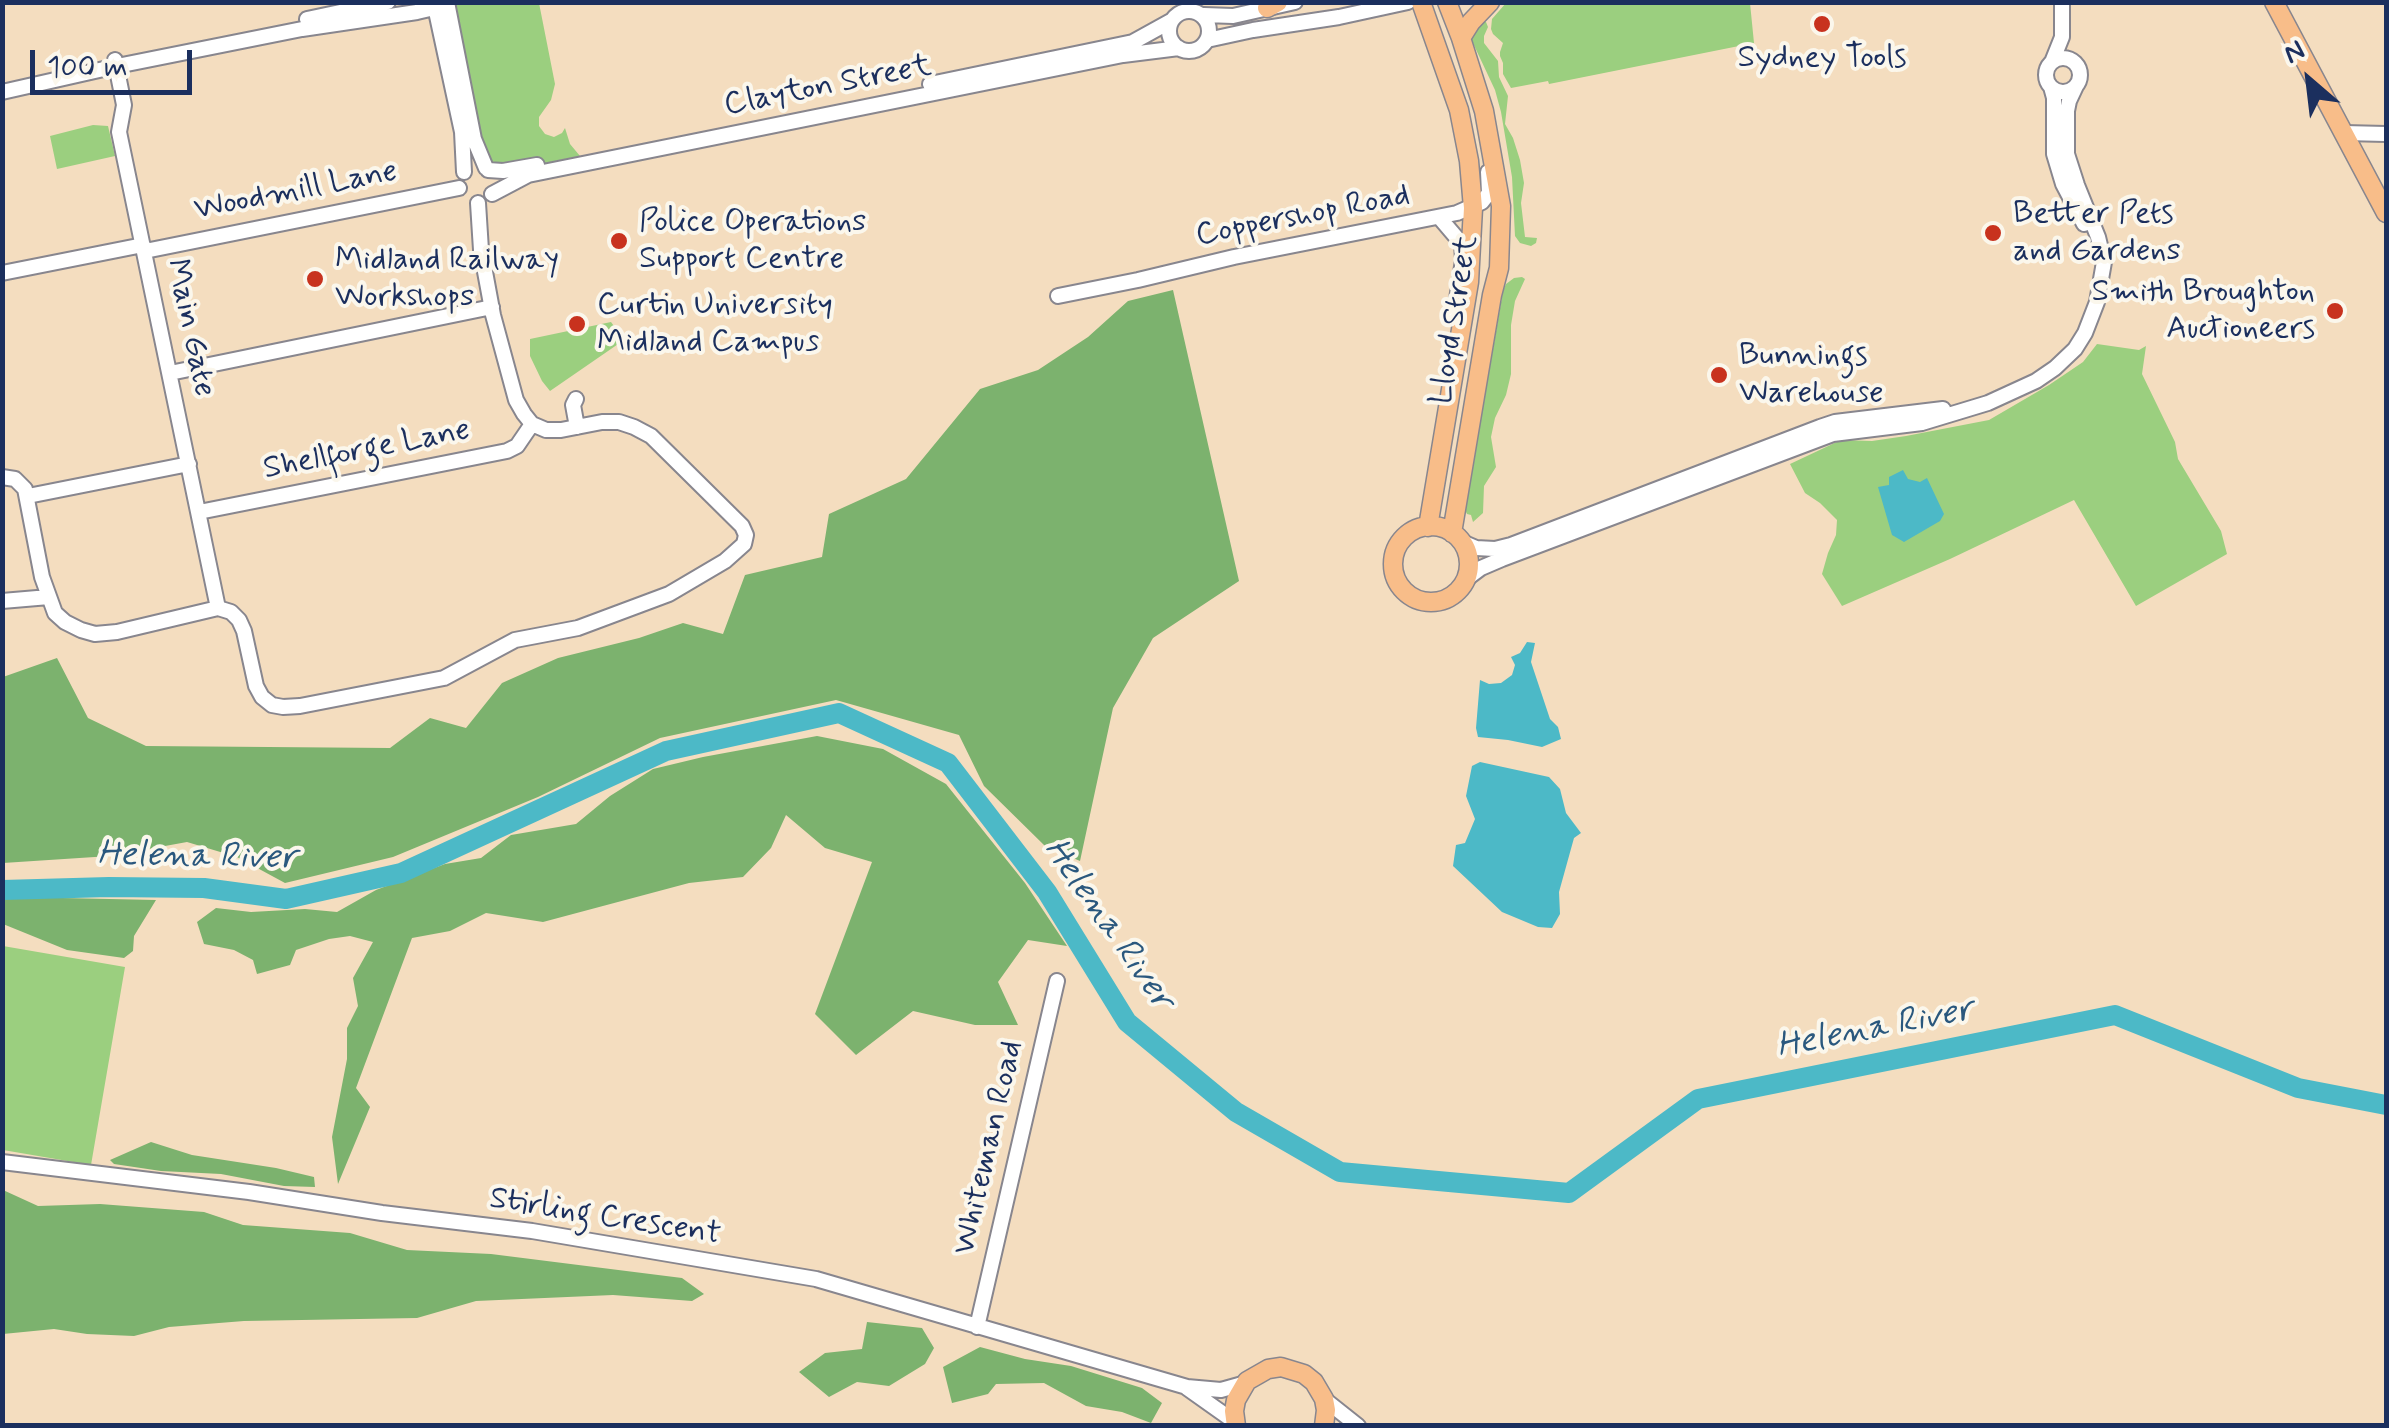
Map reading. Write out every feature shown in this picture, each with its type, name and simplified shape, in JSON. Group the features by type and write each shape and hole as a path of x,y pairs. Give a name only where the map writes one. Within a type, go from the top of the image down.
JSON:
{"main road":[{"name":"Lloyd Street","path":"1420,2 1459,110 1473,208 1469,282 1428,527"},
{"name":"Lloyd Street","path":"1448,2 1487,126 1500,206 1499,268 1457,537"},
{"path":"1461,38 1490,2"},
{"path":"2274,2 2386,214"},
{"path":"1428,527 1457,537 1469,560 1466,580 1454,594 1436,602 1417,599 1401,588 1393,566 1394,554 1407,535 1428,527"},
{"path":"1235,1424 1236,1400 1246,1383 1268,1369 1293,1369 1314,1382 1324,1399 1324,1426"}],"street":[{"path":"2,92 388,2"},
{"path":"1295,2 1234,16 1184,11 1171,21 1169,33 1179,48 1194,50 1207,40 1408,2"},
{"path":"2062,2 2062,37 2046,72 2054,98 2054,154 2063,184 2090,239 2101,287"},
{"path":"2,82 441,5"},
{"path":"441,5 474,139 495,184 484,201 464,197 459,188 460,176 474,166 487,169"},
{"path":"441,5 462,132 464,172"},
{"path":"1204,15 1210,28 1207,40"},
{"name":"Clayton Street","path":"487,169 516,169 1122,45 1171,21"},
{"path":"1466,580 1502,559 1833,434 1922,423 1988,403 2036,380 2076,349 2092,318 2104,262 2068,154 2068,101 2080,76 2062,37"},
{"name":"Clayton Street","path":"492,194 528,175 1123,55 1179,48"},
{"path":"2052,62 2068,59 2077,65"},
{"name":"Main Gate","path":"116,63 124,105 119,132 218,608"},
{"path":"2051,88 2067,92 2076,86"},
{"path":"1473,208 1489,193 1487,126"},
{"path":"2344,133 2386,134"},
{"name":"Woodmill Lane","path":"2,273 459,188"},
{"path":"2,477 21,483 28,496 42,577 55,612 65,622 95,634 218,608 231,612 239,620 262,697 283,707 444,678 515,640 578,628 669,594 738,551 746,535 742,526 651,436 619,422 546,430 532,424 524,414 516,400 492,307 481,250 478,202"},
{"name":"Coppershop Road","path":"1058,296 1473,208"},
{"path":"1440,217 1462,244 1447,370 1451,392"},
{"path":"170,372 492,307"},
{"path":"576,399 573,405 578,427"},
{"path":"1457,537 1476,548 1511,545 1835,422 1988,403"},
{"name":"Shellforge Lane","path":"200,512 507,452 517,446 532,424"},
{"path":"28,496 189,464"},
{"path":"2,601 50,597"},
{"name":"Whiteman Road","path":"977,1327 1057,981"},
{"name":"Stirling Crescent","path":"2,1162 532,1231 816,1279 1187,1388 1221,1390 1246,1383"},
{"name":"Stirling Crescent","path":"1187,1388 1235,1424"},
{"path":"1324,1399 1358,1426"}],"green space":[{"path":"453,2 539,3 555,84 551,100 539,117 539,126 554,137 565,128 570,144 580,156 516,169 486,168"},
{"path":"1506,3 1750,3 1754,43 1511,88 1503,74 1503,43 1491,29 1492,19"},
{"path":"1478,20 1488,27 1484,43 1498,61 1499,77 1508,96 1505,124 1520,160 1525,237 1537,238 1531,246 1520,243 1515,236 1512,177 1501,112 1472,41"},
{"path":"93,125 108,126 115,156 57,169 50,136"},
{"path":"1514,278 1525,279 1515,301 1511,325 1511,374 1491,437 1496,467 1484,486 1483,513 1473,522 1465,510 1503,291"},
{"path":"1173,290 1239,581 1153,638 1113,708 1080,861 1045,846 984,786 959,735 836,700 660,738 538,797 393,857 285,883 237,857 187,842 110,856 3,863 3,677 57,658 88,718 146,746 390,748 430,718 466,728 502,683 558,658 683,623 723,634 745,575 822,557 829,514 906,479 980,389 1038,370 1088,337 1128,301"},
{"path":"611,322 624,340 550,391 530,356 530,339"},
{"path":"2097,344 2139,350 2146,346 2142,374 2175,442 2178,459 2221,531 2227,554 2136,606 2074,500 1842,606 1822,574 1836,535 1837,520 1805,493 1790,464 1841,440 1872,441 1989,420 2083,362"},
{"path":"817,736 883,749 946,784 1025,883 1067,946 1028,940 998,982 1018,1025 975,1025 913,1011 856,1055 815,1014 872,862 825,848 786,815 771,848 743,877 689,883 543,922 486,913 450,931 412,938 356,1088 370,1107 338,1184 332,1137 347,1059 347,1028 358,1006 353,978 373,942 350,936 329,939 296,950 290,965 257,974 253,960 234,950 204,944 197,922 216,908 337,912 376,890 445,864 481,858 511,835 576,824 610,796 653,769"},
{"path":"2,898 156,900 134,936 133,951 124,958 67,950 3,924"},
{"path":"3,946 125,967 91,1165 3,1150"},
{"path":"151,1142 192,1155 314,1177 315,1187 284,1186 221,1174 161,1171 114,1164 110,1160"},
{"path":"3,1190 38,1206 100,1204 204,1212 243,1225 350,1233 407,1250 491,1254 682,1278 704,1294 692,1301 613,1295 476,1301 417,1318 244,1321 169,1327 134,1336 54,1329 3,1334"},
{"path":"867,1322 922,1328 934,1348 925,1364 889,1386 857,1382 829,1397 799,1372 825,1353 862,1349"},
{"path":"980,1347 1071,1366 1142,1388 1162,1403 1151,1423 1122,1412 1086,1406 1044,1383 996,1384 988,1394 952,1403 943,1367"}],"water":[{"path":"1903,470 1908,479 1920,482 1927,478 1944,514 1940,521 1904,542 1892,535 1878,487 1889,485 1889,477"},
{"path":"1527,642 1535,643 1531,662 1561,739 1542,747 1478,737 1480,680 1501,683 1512,675 1515,665 1511,657 1520,653"},
{"path":"1480,762 1549,777 1560,789 1566,813 1581,833 1574,838 1559,892 1560,914 1552,928 1538,927 1502,912 1453,866 1456,845 1465,843 1475,819 1466,796 1472,766"}],"waterway":[{"name":"Helena River","path":"2,890 204,888 286,899 401,873 666,751 839,713 948,763 1047,892 1127,1022 1236,1112 1340,1172 1569,1193 1698,1099 2115,1015 2298,1088 2386,1105"}],"place":[{"name":"Sydney Tools","path":"1822,24"},
{"name":"Better Pets and Gardens","path":"1993,233"},
{"name":"Police Operations Support Centre","path":"619,241"},
{"name":"Midland Railway Workshops","path":"315,279"},
{"name":"Smith Broughton Auctioneers","path":"2335,311"},
{"name":"Curtin University Midland Campus","path":"577,324"},
{"name":"Bunnings Warehouse","path":"1719,375"}]}
